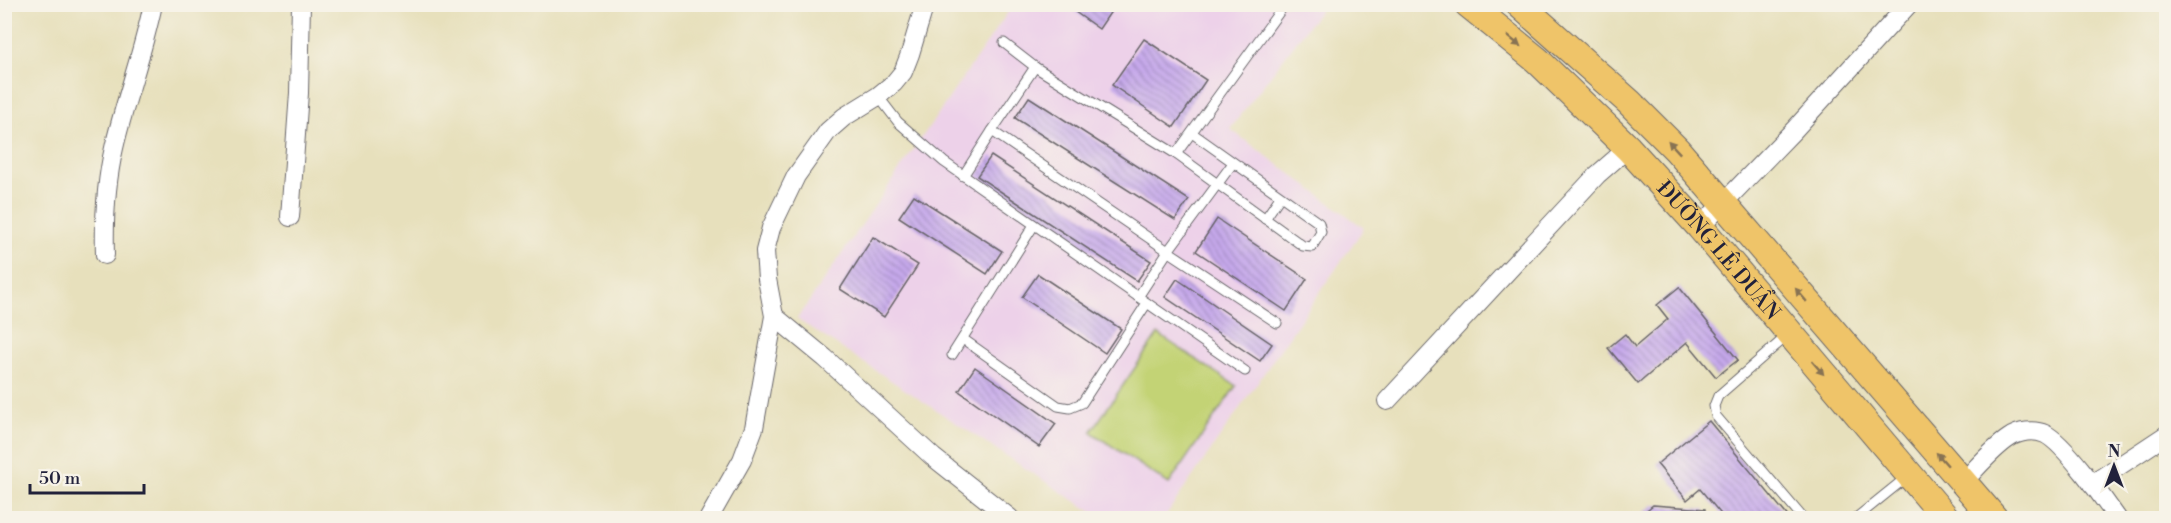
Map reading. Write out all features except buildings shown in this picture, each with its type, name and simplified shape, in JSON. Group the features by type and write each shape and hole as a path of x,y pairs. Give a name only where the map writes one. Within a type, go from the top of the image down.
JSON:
{"main road":[{"name":"ĐƯỜNG LÊ DUẨN","path":"1468,4 1537,60 1628,148 1701,227 1946,519"},
{"name":"ĐƯỜNG LÊ DUẨN","path":"1519,4 1629,102 1677,150 1994,519"}],"street":[{"path":"105,255 108,195 114,149 144,46 153,4"},
{"path":"290,217 299,93 301,4"},
{"path":"709,519 742,460 754,428 774,316 767,279 765,251 771,228 796,176 828,131 844,117 878,96 903,72 924,4"},
{"path":"1701,227 1909,4"},
{"path":"1387,401 1597,175 1628,148"},
{"path":"774,316 825,358 933,457 1010,519"},
{"path":"1962,483 2010,437 2021,432 2044,433 2092,484 2117,519"},
{"path":"2092,484 2166,435"}],"lane":[{"path":"1176,154 1284,4"},
{"path":"1004,43 1035,67 1176,154 1303,246 1312,247 1322,232 1320,225 1192,133"},
{"path":"963,176 1035,67"},
{"path":"878,96 898,122 963,176 1245,371"},
{"path":"992,131 1168,252 1277,323"},
{"path":"1138,297 1233,163"},
{"path":"1265,219 1280,197"},
{"path":"952,356 1034,225"},
{"path":"963,339 1058,406 1070,408 1082,403 1147,303"},
{"path":"1789,334 1718,396 1714,411 1803,519"},
{"path":"1856,519 1910,475"}],"shaded area":[{"path":"1013,5 1324,5 1230,129 1364,228 1164,518 1101,518 797,319"}],"green space":[{"path":"1158,334 1236,386 1169,484 1091,432"}]}
